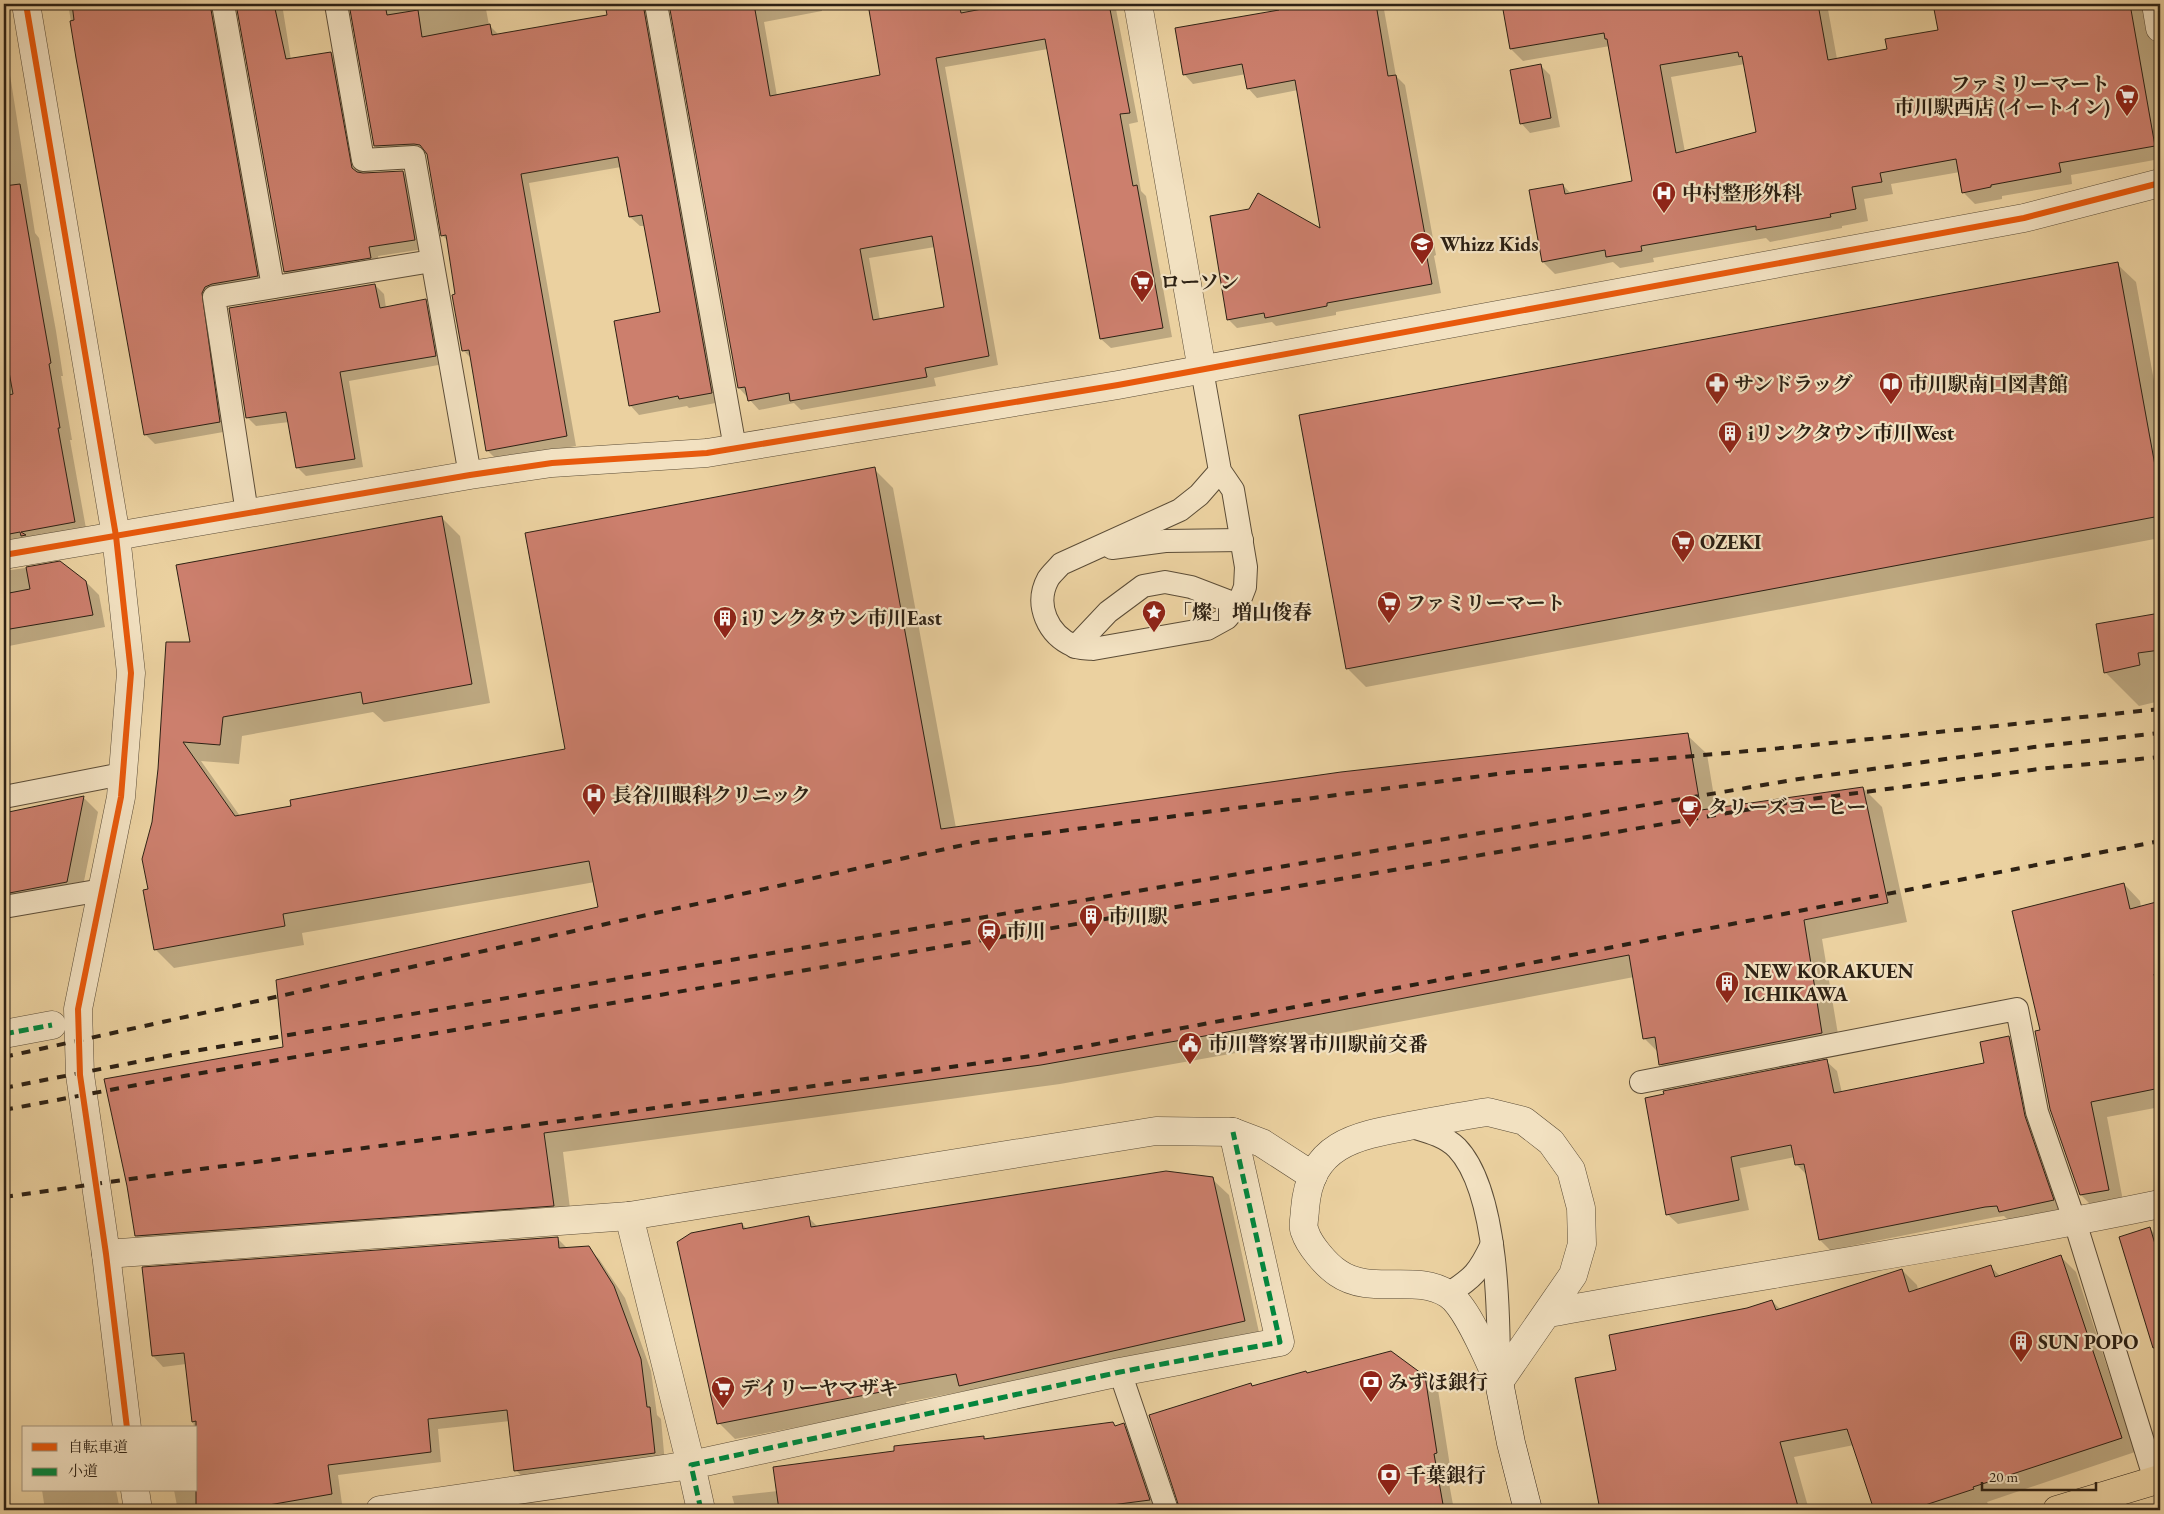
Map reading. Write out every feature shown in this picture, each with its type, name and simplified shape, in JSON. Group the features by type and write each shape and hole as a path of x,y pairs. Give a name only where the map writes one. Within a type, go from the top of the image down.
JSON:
{"highway":[{"path":"2057,1510 2158,1480"}],"street":[{"path":"26,4 116,536 131,673 121,797 78,1009 80,1075 106,1254 128,1426"},
{"path":"1138,4 1202,370"},
{"path":"2156,4 2160,28"},
{"path":"4,555 470,475 552,463 707,453 1202,370 2024,218 2160,183"},
{"path":"4,1034 52,1025"},
{"path":"1499,1382 1573,1275 1582,1244 1581,1208 1571,1170 1552,1142 1524,1121 1488,1112 1368,1133 1335,1148 1318,1165 1307,1189 1304,1231 1322,1259 1338,1273 1359,1283 1428,1285 1448,1294 1461,1306 1499,1382 1511,1443 1528,1510"},
{"path":"106,1254 629,1216 1156,1130 1233,1132 1262,1143 1313,1176"},
{"path":"380,1510 691,1465 1120,1372 1280,1342 1233,1132"},
{"path":"1548,1313 2075,1222 2160,1204"},
{"path":"629,1216 702,1510"},
{"path":"135,1492 138,1510"}],"lane":[{"path":"223,4 274,287"},
{"path":"336,4 363,160 414,157 470,475"},
{"path":"656,4 735,448"},
{"path":"247,513 214,297 432,261"},
{"path":"1202,370 1220,471 1233,490 1242,540 1246,567 1244,587 1238,605 1227,618 1207,629 1093,649 1075,647 1057,636 1046,620 1042,599 1048,579 1061,564 1180,510 1199,495 1220,471"},
{"path":"1091,550 1165,541 1242,540"},
{"path":"1075,647 1108,612 1143,586 1165,582 1191,586 1238,605"},
{"path":"4,797 122,774"},
{"path":"4,907 102,890"},
{"path":"1641,1082 2017,1009 2038,1112 2158,1480"},
{"path":"1408,1126 1434,1133 1456,1147 1471,1170 1482,1194 1492,1244 1499,1330 1499,1382"},
{"path":"1448,1294 1470,1280 1482,1265 1492,1244"},
{"path":"1120,1372 1167,1510"}],"building":[{"path":"72,4 210,4 258,276 212,284 205,287 202,293 220,422 144,435 76,58 70,21 74,20"},
{"path":"236,4 274,4 286,59 331,52 352,168 357,172 363,173 403,171 415,240 369,247 371,258 284,272"},
{"path":"349,4 385,4 387,15 418,10 422,37 490,24 492,35 607,15 605,4 643,4 712,393 679,399 678,396 629,406 614,321 660,312 642,215 629,217 618,157 521,174 567,436 486,451 469,350 462,351 452,295 455,294 446,235 441,236 427,154 420,145 414,144 374,146"},
{"path":"669,4 754,4 770,96 880,75 868,4 959,4 961,13 1008,4 1109,4 1130,113 1120,114 1133,186 1137,185 1163,328 1100,339 1045,39 936,58 989,356 925,368 927,377 790,401 789,393 748,401 745,387 738,388","holes":["932,236 944,307 873,320 860,249"]},
{"path":"1278,4 1376,4 1388,76 1396,75 1427,246 1425,247 1432,284 1327,303 1327,306 1265,318 1264,313 1227,320 1210,216 1249,209 1258,193 1320,228 1295,80 1247,89 1242,64 1183,75 1175,28 1279,10"},
{"path":"1502,4 1818,4 1828,60 1887,49 1885,39 1938,30 1933,4 2130,4 2155,146 2059,163 2061,172 1991,185 1991,187 1962,193 1956,159 1880,173 1882,182 1852,187 1856,209 1830,214 1831,217 1756,230 1756,226 1641,246 1642,251 1606,257 1605,250 1542,262 1529,190 1563,184 1565,194 1632,181 1607,39 1605,39 1604,33 1510,49","holes":["1738,52 1739,57 1742,56 1756,132 1676,153 1660,65"]},
{"path":"1541,64 1551,118 1520,124 1510,70"},
{"path":"20,184 51,363 49,364 60,428 58,428 75,522 21,532 26,535 21,536 20,532 4,535 4,396 13,394 4,344 4,186"},
{"name":"iリンクタウン市川West","path":"2118,262 2160,493 2160,516 1346,669 1299,415"},
{"path":"375,284 380,308 426,299 436,356 340,372 355,459 296,468 286,412 246,418 229,308"},
{"path":"875,467 941,829 1341,772 1688,733 1701,810 1863,787 1888,903 1804,920 1822,1033 1659,1065 1655,1037 1643,1039 1629,955 1227,1032 1041,1065 544,1133 554,1206 135,1236 127,1186 104,1079 283,1047 276,980 598,907 589,861 283,914 285,926 154,950 143,890 148,889 142,859 152,822 158,769 166,642 190,642 176,565 442,516 472,684 363,704 361,692 223,717 220,745 183,742 235,816 291,806 290,800 565,749 525,533"},
{"path":"60,561 86,581 93,615 4,630 4,594 30,589 26,567"},
{"path":"2160,613 2160,650 2138,653 2140,665 2104,673 2096,624"},
{"path":"84,796 67,882 4,894 4,813"},
{"path":"2124,883 2130,909 2160,901 2160,972 2154,974 2160,1005 2160,1088 2091,1102 2109,1190 2080,1195 2050,1109 2035,1031 2040,1030 2012,911"},
{"path":"2009,1036 2025,1116 2054,1200 1999,1212 1997,1206 1985,1207 1819,1240 1804,1164 1795,1165 1791,1145 1731,1157 1739,1200 1666,1215 1645,1098 1664,1094 1663,1091 1827,1059 1834,1093 1984,1063 1980,1042"},
{"path":"1166,1171 1213,1177 1245,1321 959,1386 956,1374 890,1386 891,1390 717,1424 677,1242 691,1233 742,1223 743,1229 809,1216 811,1227"},
{"path":"2150,1227 2160,1261 2160,1347 2153,1348 2119,1237"},
{"path":"558,1237 559,1248 589,1246 614,1286 641,1359 647,1407 650,1407 655,1453 514,1471 507,1410 428,1419 431,1452 328,1465 332,1494 240,1510 196,1510 196,1492 198,1492 198,1426 196,1426 196,1421 192,1422 184,1353 152,1356 142,1267"},
{"path":"2061,1255 2122,1438 1973,1487 1974,1489 1910,1510 1874,1510 1847,1429 1780,1442 1799,1510 1600,1510 1575,1378 1616,1370 1609,1335 1747,1308 1772,1300 1776,1310 1902,1269 1909,1292 1991,1265 1995,1277"},
{"path":"1391,1351 1425,1376 1437,1453 1434,1454 1444,1510 1180,1510 1149,1415 1251,1383 1252,1386"},
{"path":"1113,1422 1115,1426 1124,1423 1150,1500 1073,1510 779,1510 773,1467 894,1451 894,1446 984,1436 984,1439"}],"railway":[{"path":"4,1057 977,842 1505,773 1793,747 2160,709"},
{"path":"4,1088 182,1053 1799,779 2034,747 2160,733"},
{"path":"4,1110 184,1076 1804,800 2039,769 2160,757"},
{"path":"4,1197 1038,1055 1541,961 2160,841"}],"marked path":[{"path":"4,1034 52,1025"},
{"path":"701,1510 691,1465 1120,1372 1280,1342 1233,1132"}],"cycle path":[{"path":"26,4 116,536 131,673 121,797 78,1009 80,1075 106,1254 127,1426"},
{"path":"4,555 470,475 552,463 707,453 1118,385 2024,218 2160,183"}],"place":[{"name":"ファミリーマート 市川駅西店 (イートイン)","path":"2127,117"},
{"name":"中村整形外科","path":"1664,214"},
{"name":"Whizz Kids","path":"1422,265"},
{"name":"ローソン","path":"1142,303"},
{"name":"サンドラッグ","path":"1717,405"},
{"name":"市川駅南口図書館","path":"1891,405"},
{"name":"iリンクタウン市川West","path":"1730,454"},
{"name":"OZEKI","path":"1683,563"},
{"name":"ファミリーマート","path":"1389,624"},
{"name":"「燦」増山俊春","path":"1154,633"},
{"name":"iリンクタウン市川East","path":"725,639"},
{"name":"長谷川眼科クリニック","path":"594,816"},
{"name":"タリーズコーヒー","path":"1690,828"},
{"name":"市川駅","path":"1091,937"},
{"name":"市川","path":"989,952"},
{"name":"NEW KORAKUEN ICHIKAWA","path":"1727,1004"},
{"name":"市川警察署市川駅前交番","path":"1190,1065"},
{"name":"SUN POPO","path":"2021,1363"},
{"name":"みずほ銀行","path":"1371,1403"},
{"name":"デイリーヤマザキ","path":"723,1409"},
{"name":"千葉銀行","path":"1389,1496"}]}
